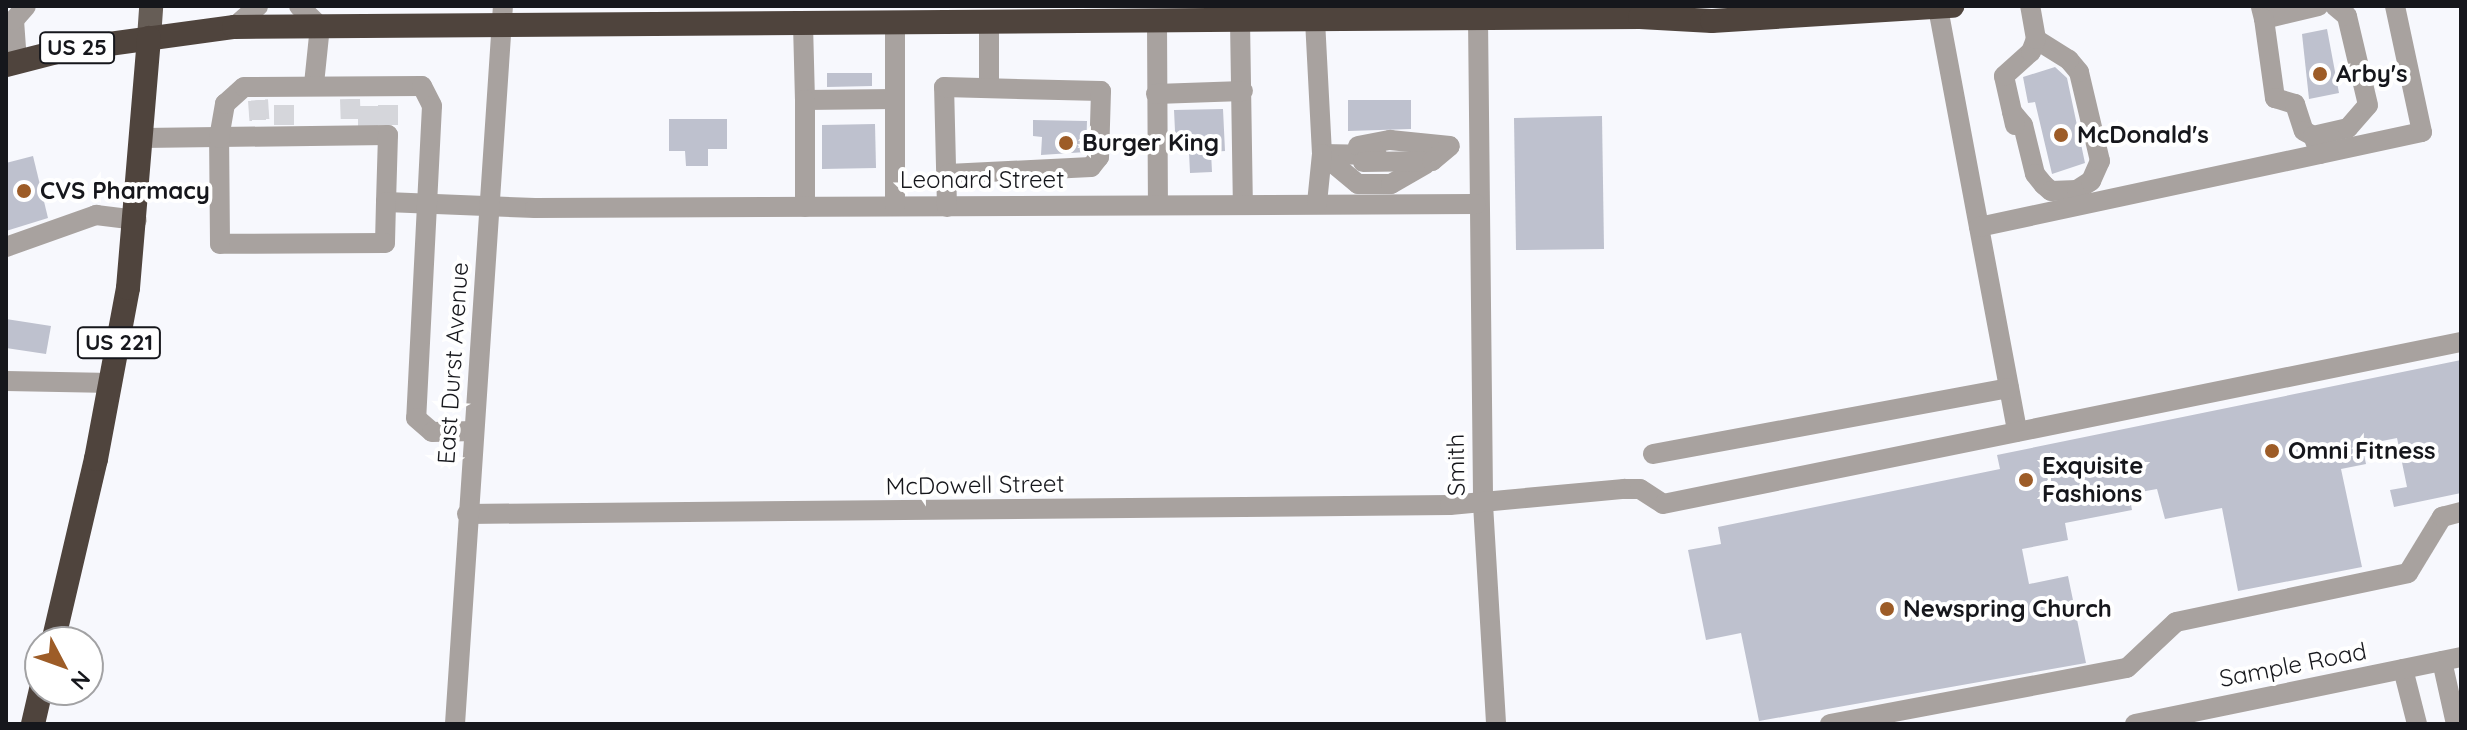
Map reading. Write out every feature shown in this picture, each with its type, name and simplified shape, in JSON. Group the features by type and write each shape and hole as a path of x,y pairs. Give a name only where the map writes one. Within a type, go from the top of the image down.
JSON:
{"highway":[{"name":"US 25","path":"12,64 149,38 234,27 320,26 502,16 762,15 803,24 895,23 954,14 989,22 1069,14 1157,23 1240,21 1287,13 1315,20 1946,7"},
{"name":"US 221","path":"57,626 112,383 137,220 149,38"}],"main road":[{"path":"149,38 151,6"}],"street":[{"path":"234,27 258,6"},
{"path":"299,6 320,26 314,84"},
{"path":"2030,6 2036,39 2031,52 2004,76 2037,214"},
{"path":"2316,145 2304,131 2295,104 2275,98 2262,12 2318,6"},
{"path":"2316,145 2348,128 2368,105 2347,16 2335,6"},
{"path":"1979,227 2316,145 2422,132 2395,6"},
{"path":"1946,7 1979,227 2017,432"},
{"path":"12,64 15,14"},
{"name":"East Durst Avenue","path":"455,724 502,16"},
{"name":"Smith","path":"1478,18 1476,204 1483,504 1496,724"},
{"path":"1315,20 1322,150 1317,203"},
{"path":"1240,21 1243,204"},
{"path":"989,22 989,86"},
{"path":"895,23 895,206"},
{"path":"1157,23 1158,204"},
{"path":"803,24 805,207"},
{"path":"2012,112 2023,125 2035,174 2044,185 2051,191 2077,190 2091,181 2100,161 2079,72 2069,60 2036,39"},
{"path":"142,138 219,138 260,131 369,130 386,202 385,243 220,244 219,138 225,104 244,87 258,93 284,92 314,84 369,92 422,86 432,106 416,418 432,432 474,431"},
{"path":"947,207 944,87 1101,91 1099,157 1091,167 948,174"},
{"path":"1156,94 1243,91"},
{"path":"805,100 895,99"},
{"path":"1322,150 1390,140 1478,146"},
{"path":"1322,150 1387,156 1450,146"},
{"path":"1322,150 1377,165 1432,161 1450,146"},
{"name":"Leonard Street","path":"386,202 490,206 805,207 1476,204"},
{"path":"6,247 96,215 137,220"},
{"name":"McDowell Street","path":"467,514 1483,504 1624,489 1640,489 1663,504 2461,342"},
{"path":"6,381 112,383"},
{"path":"1653,454 2009,388"},
{"path":"1830,724 2127,668 2176,622 2408,573 2442,517 2461,512"},
{"path":"2451,659 2456,724"},
{"name":"Sample Road","path":"2135,724 2451,659"},
{"path":"2403,669 2417,724"}],"building":[{"name":"Arby's","path":"2327,29 2339,93 2309,99 2302,34"},
{"name":"McDonald's","path":"2055,67 2067,78 2085,163 2052,174 2035,102 2028,103 2023,77"},
{"path":"827,73 872,73 872,86 827,87"},
{"path":"1348,100 1411,100 1411,129 1348,131"},
{"path":"1223,109 1225,151 1211,152 1212,172 1190,173 1189,152 1176,152 1174,110"},
{"path":"1602,116 1604,249 1516,250 1514,118"},
{"path":"669,119 727,119 727,149 708,149 708,166 686,166 685,151 669,151"},
{"name":"Burger King","path":"1033,120 1087,121 1086,152 1041,155 1042,137 1033,136"},
{"path":"875,124 876,168 822,169 822,125"},
{"name":"CVS Pharmacy","path":"33,156 48,218 6,231 6,163"},
{"path":"6,319 51,326 46,354 6,348"},
{"path":"2461,360 2461,493 2394,507 2390,490 2407,487 2397,438 2362,445 2366,464 2341,469 2362,567 2238,591 2222,508 2165,519 2157,489 2129,494 2132,510 2065,523 2068,540 2022,549 2029,584 2068,576 2086,663 1759,721 1741,633 1706,640 1688,550 1721,544 1718,527 2000,469 1997,455"}],"tunnel":[{"path":"368,97 368,126"},
{"path":"284,98 284,125"},
{"path":"388,98 388,125"},
{"path":"350,99 351,125"},
{"path":"258,100 260,126"}],"place":[{"name":"Arby's","path":"2320,74"},
{"name":"McDonald's","path":"2061,135"},
{"name":"Burger King","path":"1066,143"},
{"name":"CVS Pharmacy","path":"24,191"},
{"name":"Omni Fitness","path":"2272,451"},
{"name":"Exquisite Fashions","path":"2026,480"},
{"name":"Newspring Church","path":"1887,609"}]}
